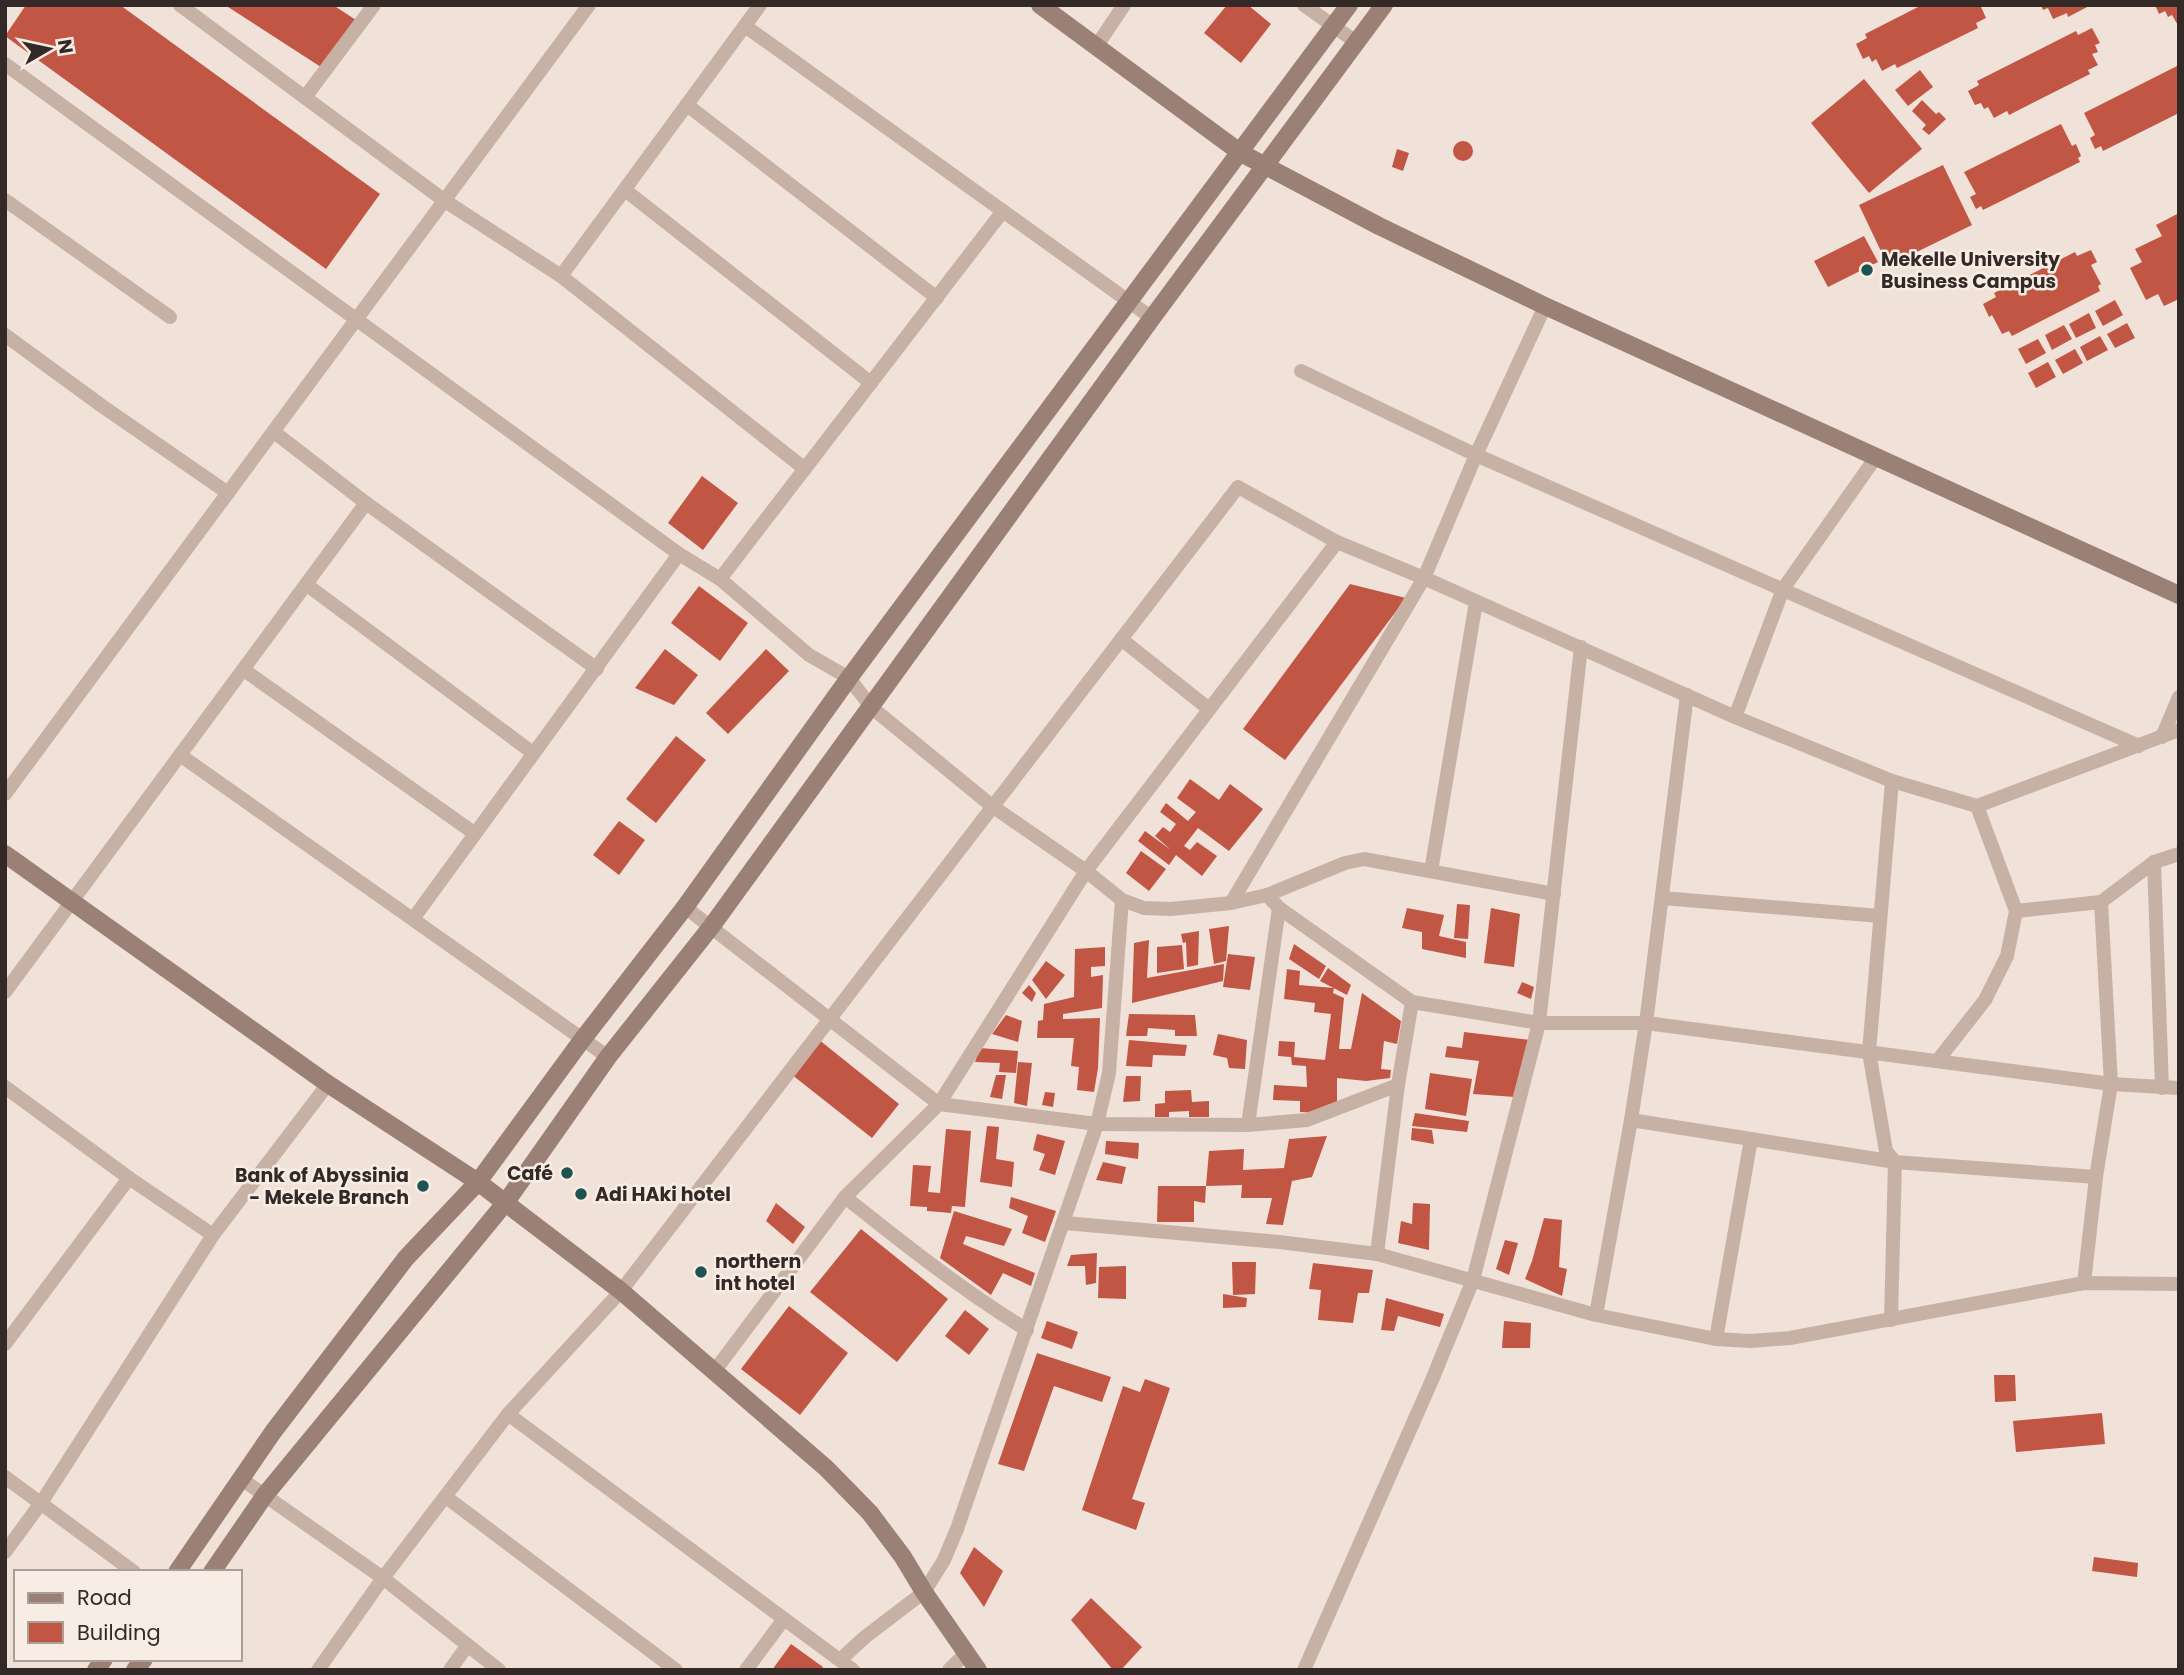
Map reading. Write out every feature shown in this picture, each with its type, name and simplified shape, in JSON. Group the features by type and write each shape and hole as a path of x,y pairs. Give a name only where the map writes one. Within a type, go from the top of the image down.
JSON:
{"street":[{"path":"180,5 445,201 561,276 805,469"},
{"path":"5,794 589,5"},
{"path":"561,276 760,5"},
{"path":"1040,5 1241,153 1380,226 1545,306 2179,595"},
{"path":"1096,47 1124,5"},
{"path":"1304,5 1356,42"},
{"path":"178,1570 273,1432 407,1258 478,1182 582,1040 685,907 849,678 1349,5"},
{"path":"213,1570 265,1495 506,1202 608,1057 711,927 1384,5"},
{"path":"306,96 369,7"},
{"path":"745,26 1153,318"},
{"path":"5,64 679,554 720,579 809,654 849,678 871,707 992,806 1086,871 1122,900 1144,908 1171,909 1231,903 1266,895 1345,863 1364,859 1554,894"},
{"path":"687,105 937,298"},
{"path":"625,190 872,383"},
{"path":"5,200 170,317"},
{"path":"720,579 1003,211"},
{"path":"1231,903 1424,578 1476,455 1545,306"},
{"path":"5,335 228,493"},
{"path":"1301,371 1476,455 2139,747"},
{"path":"274,432 366,503 597,669"},
{"path":"1735,717 1783,589 1876,457"},
{"path":"318,1670 383,1578 508,1414 621,1290 1238,487 1336,541 1735,717 1892,781 1977,806 2179,730"},
{"path":"5,992 366,503"},
{"path":"970,514 995,536"},
{"path":"713,1373 845,1197 939,1104 1086,871 1336,541"},
{"path":"413,919 679,554"},
{"path":"307,585 533,753"},
{"path":"1431,871 1476,603"},
{"path":"1121,639 1209,709"},
{"path":"1304,1670 1432,1380 1473,1280 1539,1023 1581,647"},
{"path":"244,670 474,833"},
{"path":"1596,1315 1646,1023 1687,695"},
{"path":"2162,737 2179,696"},
{"path":"180,755 608,1057"},
{"path":"1891,1320 1895,1162 1886,1151 1869,1052 1892,781"},
{"path":"1938,1060 1986,1000 2007,956 2016,912 1977,806"},
{"path":"2016,912 2101,902 2154,862 2179,853"},
{"path":"5,855 328,1084 478,1182 621,1290 713,1373 826,1468 870,1513 903,1557 978,1670"},
{"path":"2154,862 2162,1088"},
{"path":"1266,895 1279,908 1412,1002 1539,1023 1646,1023 2111,1084 2179,1088"},
{"path":"1661,898 1880,916"},
{"path":"841,1660 865,1637 924,1592 957,1529 1065,1223 1097,1124 1109,1073 1122,900"},
{"path":"2084,1283 2096,1178 2111,1084 2101,902"},
{"path":"685,907 939,1104 1097,1124 1248,1125 1307,1120 1398,1085"},
{"path":"1248,1125 1279,908"},
{"path":"1377,1254 1398,1085 1412,1002"},
{"path":"5,1552 41,1503 213,1235 328,1084"},
{"path":"5,1087 129,1178 213,1235"},
{"path":"1631,1120 1895,1162 2096,1178"},
{"path":"1716,1339 1751,1139"},
{"path":"5,1344 129,1178"},
{"path":"845,1197 978,1300 1027,1330"},
{"path":"1065,1223 1279,1242 1377,1254 1596,1315 1716,1339 1749,1341 1790,1338 2084,1283 2179,1284"},
{"path":"508,1414 853,1670"},
{"path":"5,1477 131,1570"},
{"path":"240,1478 383,1578 499,1670"},
{"path":"446,1497 676,1670"},
{"path":"746,1670 784,1619"},
{"path":"450,1670 467,1646"},
{"path":"949,1670 966,1653"}],"building":[{"path":"26,5 120,5 380,194 326,269 5,36"},
{"path":"225,5 333,5 356,20 324,69"},
{"path":"1227,5 1248,5 1271,24 1241,63 1204,33"},
{"path":"1922,5 1984,5 1981,7 1986,18 1976,23 1978,28 1897,68 1895,64 1882,71 1876,59 1872,62 1869,56 1863,59 1856,44 1867,38 1865,34"},
{"path":"2041,5 2091,5 2068,17 2067,13 2053,19 2048,8 2043,10"},
{"path":"2155,5 2179,5 2179,27 2172,15 2168,17 2165,11 2159,14"},
{"path":"2092,28 2100,43 2095,45 2098,52 2092,54 2098,65 2088,70 2090,74 2009,115 2007,111 1994,118 1988,107 1984,109 1981,103 1975,105 1968,91 1979,85 1977,81 2076,31 2078,35"},
{"path":"2179,65 2179,113 2103,151 2101,146 2095,149 2090,138 2095,135 2084,113"},
{"path":"1920,70 1933,87 1908,106 1895,90"},
{"path":"1864,79 1922,149 1869,193 1811,123"},
{"path":"1922,100 1936,114 1939,112 1946,119 1929,135 1922,129 1926,125 1912,111"},
{"path":"2061,124 2072,146 2076,144 2081,156 2078,158 2080,162 1983,210 1981,206 1976,209 1970,197 1976,194 1964,172"},
{"path":"1463,141 1470,144 1473,151 1470,158 1463,161 1456,158 1453,151 1456,144"},
{"path":"1397,149 1409,153 1403,171 1392,167"},
{"path":"1943,165 1972,225 1888,266 1859,205"},
{"path":"2179,213 2179,299 2164,306 2158,294 2146,300 2130,268 2142,262 2135,249 2162,236 2156,225"},
{"path":"1864,236 1878,262 1828,287 1814,261"},
{"path":"2091,250 2097,262 2091,265 2101,284 2098,286 2100,291 2012,336 2009,331 2002,334 1983,304 1996,297 1994,293 2075,252 2077,256"},
{"path":"2115,300 2123,315 2103,326 2095,311"},
{"path":"2089,313 2096,328 2076,338 2069,324"},
{"path":"2127,323 2135,338 2115,348 2107,334"},
{"path":"2064,325 2072,339 2052,350 2045,335"},
{"path":"2100,336 2108,350 2087,361 2080,347"},
{"path":"2038,339 2046,353 2026,364 2018,349"},
{"path":"2075,349 2083,363 2063,374 2055,360"},
{"path":"2048,362 2056,377 2036,388 2028,373"},
{"path":"702,476 738,503 703,550 668,523"},
{"path":"1350,584 1406,598 1285,760 1243,729"},
{"path":"699,586 748,623 720,661 671,623"},
{"path":"665,649 698,675 674,705 635,688"},
{"path":"766,649 789,671 728,734 706,713"},
{"path":"676,736 706,760 656,823 626,799"},
{"path":"1190,779 1219,800 1230,784 1263,809 1229,851 1198,828 1184,846 1190,850 1197,842 1217,856 1202,876 1176,855 1169,865 1138,841 1145,831 1171,850 1155,836 1163,827 1170,832 1176,824 1160,812 1166,803 1188,821 1196,812 1177,798"},
{"path":"619,821 645,840 619,875 593,855"},
{"path":"1141,851 1166,869 1149,891 1126,873"},
{"path":"1457,904 1470,905 1468,939 1454,938"},
{"path":"1407,908 1444,915 1439,936 1466,942 1466,958 1422,949 1422,932 1402,928"},
{"path":"1491,908 1520,914 1514,967 1484,963"},
{"path":"1229,926 1226,961 1214,964 1209,929"},
{"path":"1199,931 1198,965 1187,967 1186,942 1183,943 1181,934"},
{"path":"1149,940 1147,978 1224,964 1223,981 1132,1003 1134,943"},
{"path":"1294,944 1326,966 1319,979 1289,959"},
{"path":"1182,945 1184,969 1157,973 1157,947"},
{"path":"1105,947 1105,966 1091,967 1091,977 1103,975 1102,1008 1063,1014 1063,1019 1100,1018 1094,1092 1077,1090 1079,1067 1071,1066 1074,1038 1037,1038 1038,1021 1043,1020 1044,1004 1074,997 1075,949"},
{"path":"1228,954 1255,957 1250,990 1223,987"},
{"path":"1046,961 1065,975 1046,999 1032,980"},
{"path":"1328,968 1351,985 1347,995 1320,981"},
{"path":"1287,969 1300,971 1299,985 1334,988 1333,993 1344,998 1339,1049 1351,1049 1362,993 1401,1021 1397,1044 1384,1041 1381,1069 1391,1070 1390,1078 1366,1081 1337,1078 1337,1104 1318,1113 1300,1112 1300,1101 1273,1100 1274,1085 1307,1087 1306,1066 1292,1065 1291,1057 1278,1056 1279,1041 1295,1042 1294,1057 1325,1060 1331,1014 1314,1012 1315,1003 1284,999"},
{"path":"1522,982 1534,987 1531,999 1517,993"},
{"path":"1029,985 1036,993 1032,1002 1022,993"},
{"path":"1129,1014 1195,1015 1197,1036 1175,1036 1175,1030 1148,1028 1147,1036 1126,1036"},
{"path":"1006,1015 1022,1021 1018,1042 992,1034"},
{"path":"1464,1032 1531,1040 1515,1097 1473,1094 1479,1061 1445,1057 1447,1046 1462,1048"},
{"path":"1218,1034 1247,1040 1245,1069 1229,1068 1227,1058 1213,1055"},
{"path":"818,1039 899,1104 872,1138 791,1074"},
{"path":"1129,1040 1187,1045 1185,1056 1153,1055 1152,1067 1126,1066"},
{"path":"980,1048 1018,1051 1016,1073 999,1072 1000,1063 975,1062"},
{"path":"1018,1062 1032,1063 1027,1106 1014,1103"},
{"path":"1430,1073 1472,1079 1466,1116 1425,1109"},
{"path":"996,1075 1006,1075 1002,1099 990,1097"},
{"path":"1126,1076 1141,1076 1140,1101 1123,1102"},
{"path":"1191,1090 1192,1102 1209,1101 1209,1117 1189,1117 1189,1111 1169,1112 1169,1117 1155,1117 1155,1104 1165,1103 1165,1091"},
{"path":"1045,1092 1055,1093 1053,1107 1042,1105"},
{"path":"1415,1113 1469,1121 1467,1132 1412,1126"},
{"path":"987,1126 999,1127 996,1159 1014,1162 1012,1187 980,1182"},
{"path":"1412,1128 1432,1130 1434,1144 1411,1140"},
{"path":"946,1129 971,1131 965,1207 952,1206 951,1213 910,1206 913,1165 931,1166 928,1192 940,1193"},
{"path":"1037,1134 1065,1141 1055,1175 1039,1170 1045,1154 1033,1150"},
{"path":"1327,1136 1312,1177 1292,1181 1283,1225 1266,1224 1272,1198 1241,1198 1242,1185 1206,1186 1209,1151 1244,1149 1243,1170 1284,1168 1289,1139"},
{"path":"1106,1141 1139,1143 1138,1159 1105,1154"},
{"path":"1103,1162 1126,1167 1122,1184 1096,1180"},
{"path":"1158,1186 1206,1186 1205,1203 1194,1201 1194,1222 1157,1222"},
{"path":"1011,1197 1056,1211 1045,1242 1022,1233 1028,1216 1009,1208"},
{"path":"776,1203 805,1227 793,1244 766,1221"},
{"path":"1413,1203 1430,1204 1429,1250 1398,1243 1401,1221 1412,1224"},
{"path":"954,1211 1012,1229 1004,1246 966,1236 963,1244 1035,1273 1031,1286 1003,1273 991,1295 940,1258"},
{"path":"1544,1218 1562,1220 1559,1267 1567,1269 1562,1296 1525,1279"},
{"path":"861,1229 948,1299 897,1362 810,1292"},
{"path":"1505,1240 1518,1243 1509,1275 1496,1269"},
{"path":"1097,1253 1096,1283 1086,1285 1085,1266 1067,1266 1071,1255"},
{"path":"1232,1262 1256,1262 1255,1294 1233,1295"},
{"path":"1313,1263 1373,1270 1369,1293 1358,1293 1353,1323 1318,1320 1321,1290 1309,1289"},
{"path":"1126,1266 1126,1299 1098,1298 1099,1267"},
{"path":"1223,1294 1247,1298 1246,1307 1223,1308"},
{"path":"1386,1298 1444,1314 1440,1327 1398,1316 1394,1331 1381,1330"},
{"path":"789,1306 848,1353 800,1415 741,1369"},
{"path":"965,1310 989,1329 969,1355 945,1336"},
{"path":"1047,1321 1078,1332 1072,1349 1041,1338"},
{"path":"1504,1321 1531,1323 1530,1348 1502,1348"},
{"path":"1037,1353 1111,1377 1102,1402 1054,1386 1024,1471 998,1464"},
{"path":"1994,1375 2015,1375 2016,1401 1995,1402"},
{"path":"1145,1379 1170,1388 1132,1499 1145,1503 1136,1530 1082,1510 1123,1386 1140,1392"},
{"path":"2102,1413 2105,1444 2016,1452 2013,1421"},
{"path":"974,1547 1003,1571 984,1607 960,1573"},
{"path":"2094,1557 2138,1563 2137,1577 2092,1571"},
{"path":"1091,1598 1142,1647 1121,1670 1113,1670 1071,1620"},
{"path":"791,1644 823,1667 821,1670 772,1670"}],"place":[{"name":"Mekelle University Business Campus","path":"1867,270"},
{"name":"Café","path":"567,1173"},
{"name":"Bank of Abyssinia - Mekele Branch","path":"423,1186"},
{"name":"Adi HAki hotel","path":"581,1194"},
{"name":"northern int hotel","path":"701,1272"}]}
